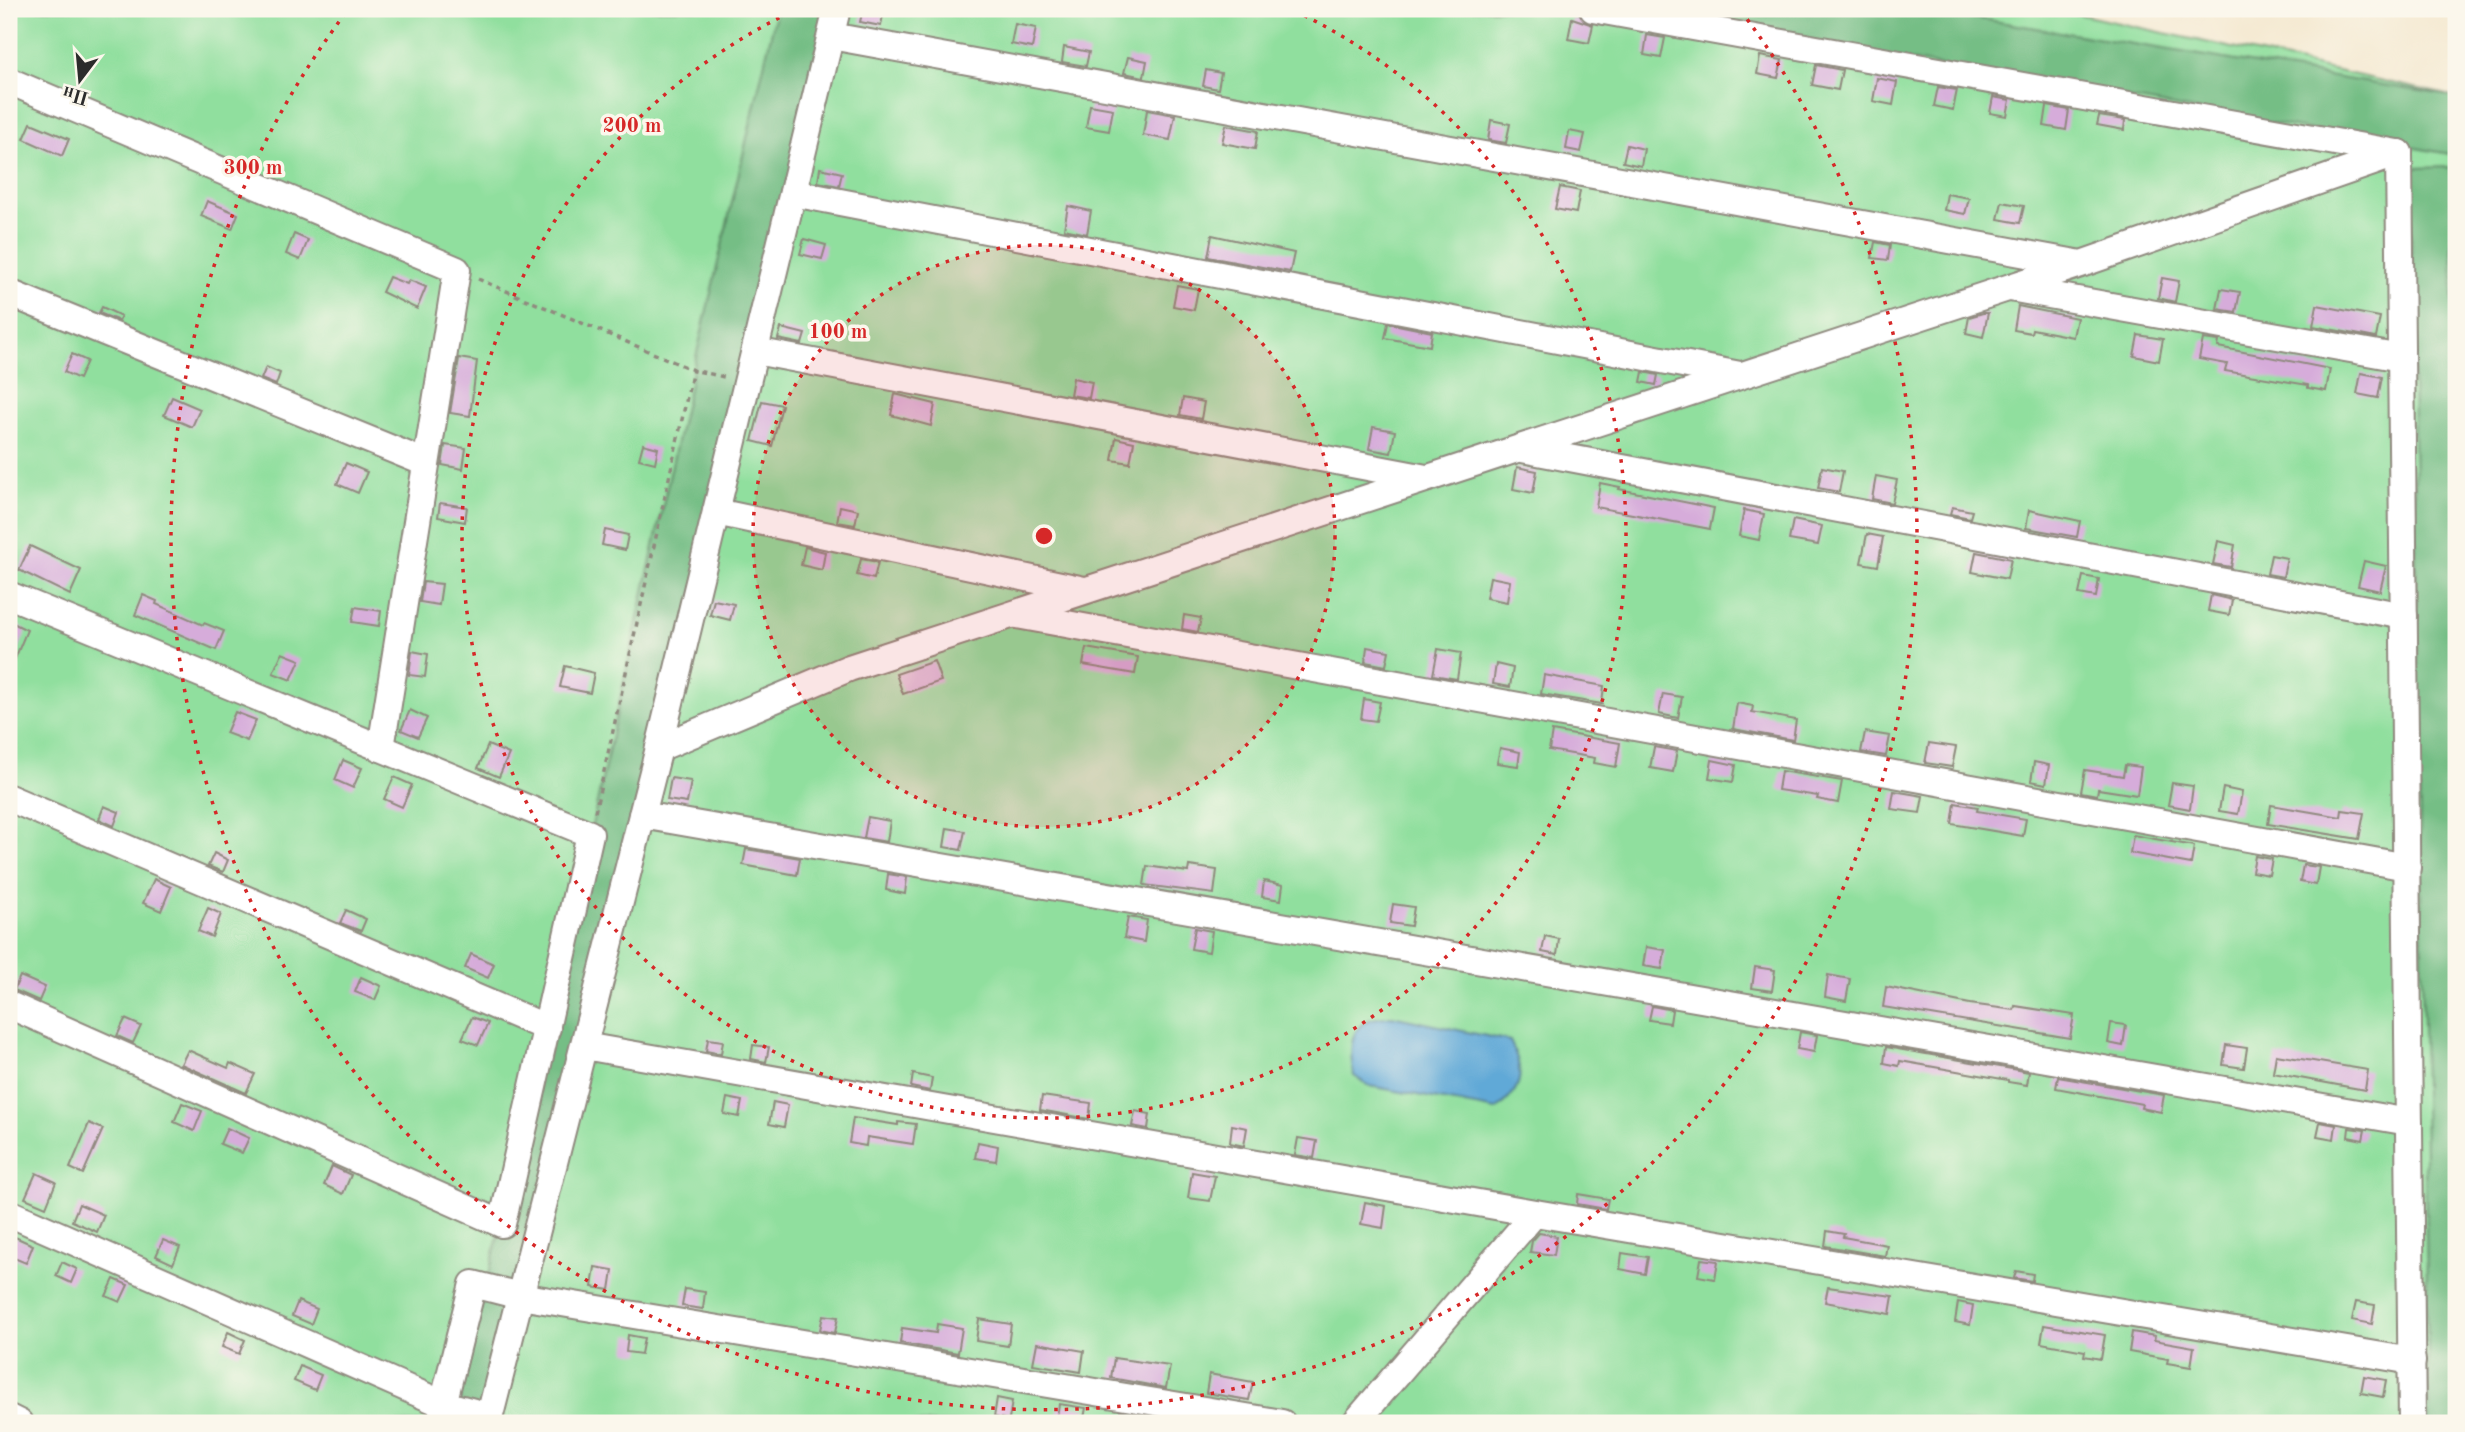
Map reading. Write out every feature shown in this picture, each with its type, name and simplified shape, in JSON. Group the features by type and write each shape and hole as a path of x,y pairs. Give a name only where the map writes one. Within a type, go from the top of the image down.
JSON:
{"street":[{"path":"9,1213 443,1404 489,1420 659,748 837,9"},
{"path":"1593,9 2399,153"},
{"path":"831,36 2081,264"},
{"path":"9,80 457,270 381,748"},
{"path":"659,748 849,668 2081,264 2399,153"},
{"path":"2399,153 2412,1423"},
{"path":"793,193 1741,375"},
{"path":"2007,288 2401,358"},
{"path":"9,293 426,463"},
{"path":"755,351 1428,478"},
{"path":"1518,448 2404,616"},
{"path":"716,512 1084,590"},
{"path":"9,595 590,835 502,1224 9,1005"},
{"path":"1012,614 2407,867"},
{"path":"9,798 547,1028"},
{"path":"642,815 2409,1122"},
{"path":"584,1046 1535,1213 2412,1362"},
{"path":"1355,1423 1535,1213"},
{"path":"443,1404 473,1284 520,1296 1282,1423"},
{"path":"9,1418 19,1423"}],"path":[{"path":"457,270 693,370 747,383"},
{"path":"590,835 693,370"}],"green space":[{"path":"9,9 2055,9 2456,97 2456,1423 9,1423"},
{"path":"777,9 837,9 489,1423 454,1423 547,1028 693,370"},
{"path":"1613,9 1920,9 2456,97 2456,155"},
{"path":"2451,167 2456,505 2456,1423 2429,1423 2410,168"}],"water":[{"path":"1392,1016 1510,1041 1520,1071 1517,1087 1496,1110 1370,1086 1354,1076 1351,1052 1354,1037 1362,1024 1369,1020"}],"building":[{"path":"863,9 884,9 881,26 860,22"},
{"path":"1572,18 1593,25 1589,43 1568,39"},
{"path":"1015,24 1036,28 1032,48 1011,44"},
{"path":"1647,35 1665,38 1661,58 1644,55"},
{"path":"1064,47 1089,52 1086,66 1062,62"},
{"path":"1760,56 1782,60 1778,78 1757,74"},
{"path":"1128,57 1147,61 1144,77 1124,73"},
{"path":"1816,65 1842,70 1838,90 1812,85"},
{"path":"1206,70 1221,73 1218,89 1203,86"},
{"path":"1877,78 1897,82 1893,105 1873,101"},
{"path":"1938,87 1957,90 1953,110 1934,106"},
{"path":"1993,97 2010,100 2007,116 1990,113"},
{"path":"1090,105 1113,109 1109,131 1086,127"},
{"path":"2047,106 2069,110 2066,130 2044,126"},
{"path":"1147,110 1175,115 1170,140 1143,135"},
{"path":"2099,116 2125,120 2124,130 2097,125"},
{"path":"1491,120 1510,124 1506,143 1488,140"},
{"path":"31,123 69,139 62,156 24,139"},
{"path":"1226,125 1258,131 1255,149 1222,143"},
{"path":"1569,131 1585,134 1581,152 1566,149"},
{"path":"1627,145 1644,149 1641,166 1623,162"},
{"path":"820,168 842,173 839,186 818,182"},
{"path":"1560,187 1580,191 1576,213 1555,209"},
{"path":"1947,194 1969,198 1965,214 1944,210"},
{"path":"207,201 238,214 232,229 201,216"},
{"path":"2002,202 2024,206 2020,223 1998,219"},
{"path":"1068,206 1091,211 1087,234 1064,229"},
{"path":"294,234 308,240 300,260 286,254"},
{"path":"1212,235 1294,253 1290,272 1208,257"},
{"path":"804,239 826,245 822,259 800,254"},
{"path":"1875,242 1890,245 1888,260 1872,258"},
{"path":"389,277 407,284 409,280 426,287 417,309 382,292"},
{"path":"2162,278 2179,281 2175,302 2158,298"},
{"path":"1177,285 1198,289 1194,310 1173,306"},
{"path":"2221,289 2240,292 2236,312 2217,309"},
{"path":"2317,305 2380,317 2376,338 2313,326"},
{"path":"2018,306 2077,318 2073,337 2032,329 2031,333 2014,330"},
{"path":"102,307 121,316 119,321 99,313"},
{"path":"1988,313 1983,337 1966,333 1969,317"},
{"path":"1388,323 1432,332 1430,346 1385,338"},
{"path":"781,328 805,334 802,344 778,339"},
{"path":"2138,335 2163,339 2159,361 2134,356"},
{"path":"2203,339 2219,341 2218,347 2330,369 2326,391 2308,388 2308,385 2225,371 2227,364 2199,359"},
{"path":"72,354 87,361 79,379 64,372"},
{"path":"459,358 477,361 470,416 450,413"},
{"path":"266,367 280,373 276,385 261,379"},
{"path":"1643,372 1658,375 1656,385 1641,382"},
{"path":"2361,373 2382,377 2378,398 2357,394"},
{"path":"1073,378 1092,382 1089,398 1070,395"},
{"path":"895,394 935,404 931,426 891,415"},
{"path":"172,397 200,409 192,427 164,415"},
{"path":"1183,398 1204,402 1201,419 1180,415"},
{"path":"762,401 782,405 772,446 752,441"},
{"path":"1373,427 1395,431 1391,453 1369,449"},
{"path":"1116,438 1134,442 1130,463 1112,460"},
{"path":"643,444 658,448 655,463 639,459"},
{"path":"445,445 466,448 463,469 442,465"},
{"path":"346,463 367,472 358,493 337,484"},
{"path":"1517,467 1537,471 1533,493 1513,489"},
{"path":"1822,467 1843,471 1839,492 1818,488"},
{"path":"1876,476 1897,480 1892,503 1872,499"},
{"path":"1600,483 1714,508 1710,529 1596,507"},
{"path":"440,503 467,507 465,522 438,517"},
{"path":"840,506 858,510 855,525 837,522"},
{"path":"1952,507 1972,511 1970,518 1950,514"},
{"path":"1744,510 1764,514 1759,540 1739,536"},
{"path":"2029,510 2080,521 2077,537 2026,528"},
{"path":"1793,520 1822,526 1818,545 1789,540"},
{"path":"605,530 628,535 625,550 602,545"},
{"path":"1867,534 1883,537 1878,566 1861,563"},
{"path":"2218,541 2235,545 2231,567 2213,564"},
{"path":"30,546 81,570 70,595 19,570"},
{"path":"805,547 825,552 822,570 801,565"},
{"path":"1976,552 2011,559 2007,579 1972,572"},
{"path":"2271,555 2287,558 2283,577 2267,574"},
{"path":"861,559 878,562 874,579 857,575"},
{"path":"2364,561 2386,566 2380,591 2358,586"},
{"path":"2083,576 2099,579 2096,597 2079,594"},
{"path":"1490,577 1510,581 1507,602 1486,598"},
{"path":"423,582 442,584 439,605 420,602"},
{"path":"143,595 157,601 156,604 203,625 204,623 224,631 216,650 135,615"},
{"path":"2211,595 2232,600 2229,615 2208,611"},
{"path":"714,600 734,604 730,620 710,615"},
{"path":"355,607 381,611 379,626 352,622"},
{"path":"1184,615 1201,618 1198,632 1182,629"},
{"path":"9,621 27,630 9,673"},
{"path":"1367,647 1389,651 1386,666 1365,662"},
{"path":"1086,648 1138,657 1135,674 1083,665"},
{"path":"1438,649 1461,653 1457,679 1433,675"},
{"path":"412,651 428,654 425,677 409,675"},
{"path":"282,653 300,660 291,680 273,673"},
{"path":"934,661 941,681 903,694 896,674"},
{"path":"1496,664 1513,668 1510,687 1493,684"},
{"path":"565,666 594,673 590,693 560,687"},
{"path":"1544,675 1604,686 1602,704 1541,694"},
{"path":"1663,694 1682,697 1678,718 1659,714"},
{"path":"1364,699 1380,702 1376,721 1361,719"},
{"path":"1737,703 1753,706 1752,712 1796,720 1793,740 1733,729"},
{"path":"410,710 427,718 418,737 401,730"},
{"path":"235,712 256,720 247,741 226,733"},
{"path":"1552,731 1620,743 1616,767 1594,763 1595,758 1549,750"},
{"path":"1865,732 1890,736 1886,756 1861,752"},
{"path":"1929,743 1956,747 1952,767 1925,763"},
{"path":"488,745 509,754 499,777 478,768"},
{"path":"1654,747 1677,751 1673,772 1650,768"},
{"path":"1500,748 1520,752 1518,766 1497,763"},
{"path":"343,760 362,768 353,788 335,780"},
{"path":"1712,760 1736,765 1733,782 1709,778"},
{"path":"2034,762 2049,765 2046,784 2031,781"},
{"path":"2125,765 2141,767 2137,795 2098,789 2097,795 2081,792 2085,770 2123,776"},
{"path":"1781,771 1842,781 1838,803 1817,799 1818,796 1778,790"},
{"path":"394,777 412,785 402,807 384,799"},
{"path":"671,778 691,781 687,803 667,800"},
{"path":"2172,783 2193,786 2190,809 2168,805"},
{"path":"2223,788 2242,792 2238,814 2219,811"},
{"path":"1894,791 1923,796 1920,813 1891,809"},
{"path":"1955,803 1978,807 1977,811 2026,819 2023,836 1952,824"},
{"path":"2271,805 2341,817 2342,810 2364,813 2359,839 2268,824"},
{"path":"104,806 119,812 114,826 99,819"},
{"path":"868,817 890,821 887,842 864,838"},
{"path":"947,828 965,831 961,850 944,847"},
{"path":"2133,835 2194,846 2191,864 2130,853"},
{"path":"746,849 800,858 797,875 743,865"},
{"path":"214,853 228,860 223,872 208,866"},
{"path":"2255,856 2272,859 2269,875 2252,872"},
{"path":"2303,865 2319,867 2316,885 2300,882"},
{"path":"1147,866 1188,872 1189,866 1217,870 1214,894 1144,885"},
{"path":"888,874 907,877 905,894 886,890"},
{"path":"154,879 171,887 161,911 143,903"},
{"path":"1264,881 1283,885 1281,900 1262,897"},
{"path":"1393,904 1414,907 1411,926 1390,923"},
{"path":"208,908 221,914 212,937 198,931"},
{"path":"346,910 366,919 361,931 340,923"},
{"path":"1128,917 1147,920 1144,942 1124,938"},
{"path":"1195,928 1212,931 1209,952 1191,949"},
{"path":"1545,936 1559,939 1557,955 1542,952"},
{"path":"1646,947 1665,950 1662,969 1643,966"},
{"path":"471,954 494,964 488,978 465,968"},
{"path":"1755,967 1775,970 1772,991 1752,988"},
{"path":"1828,975 1850,979 1846,1001 1825,997"},
{"path":"20,976 45,987 39,1001 14,990"},
{"path":"361,977 381,986 375,1000 355,992"},
{"path":"1886,987 1970,1004 2014,1010 2015,1006 2074,1015 2070,1038 1883,1007"},
{"path":"1652,1006 1672,1010 1670,1023 1649,1020"},
{"path":"472,1017 488,1023 478,1045 462,1039"},
{"path":"125,1019 141,1026 133,1043 117,1036"},
{"path":"2111,1023 2126,1025 2123,1046 2108,1043"},
{"path":"1800,1032 1817,1035 1814,1052 1797,1049"},
{"path":"708,1039 723,1041 721,1054 706,1051"},
{"path":"753,1045 769,1047 766,1062 751,1059"},
{"path":"2226,1045 2247,1048 2244,1068 2223,1065"},
{"path":"1886,1047 2029,1072 2027,1085 1900,1061 1899,1066 1884,1063"},
{"path":"188,1050 228,1068 230,1063 255,1074 246,1093 181,1064"},
{"path":"2276,1055 2368,1070 2365,1090 2273,1073"},
{"path":"913,1074 932,1078 930,1091 911,1087"},
{"path":"2058,1077 2164,1095 2161,1112 2141,1108 2142,1104 2056,1088"},
{"path":"1042,1096 1091,1103 1089,1119 1040,1110"},
{"path":"727,1098 742,1101 739,1117 724,1114"},
{"path":"773,1102 788,1105 784,1127 769,1124"},
{"path":"182,1103 202,1111 194,1131 174,1122"},
{"path":"1135,1111 1150,1114 1148,1129 1132,1126"},
{"path":"853,1118 898,1125 898,1122 916,1124 913,1144 867,1137 866,1146 849,1143"},
{"path":"2320,1122 2336,1125 2334,1139 2317,1136"},
{"path":"89,1123 103,1129 83,1174 70,1168"},
{"path":"1232,1125 1247,1128 1244,1146 1230,1143"},
{"path":"227,1128 249,1138 242,1153 220,1144"},
{"path":"2349,1128 2365,1130 2363,1140 2348,1137"},
{"path":"1298,1138 1317,1141 1314,1158 1295,1155"},
{"path":"978,1142 998,1146 996,1161 975,1158"},
{"path":"332,1166 351,1175 343,1194 324,1185"},
{"path":"1192,1172 1215,1176 1210,1201 1188,1198"},
{"path":"36,1173 56,1182 46,1207 25,1198"},
{"path":"1578,1194 1608,1199 1606,1209 1577,1204"},
{"path":"1365,1202 1386,1206 1383,1228 1361,1224"},
{"path":"79,1204 104,1215 97,1232 72,1221"},
{"path":"1827,1231 1844,1234 1843,1237 1887,1245 1885,1256 1825,1246"},
{"path":"1539,1233 1557,1236 1554,1255 1530,1252 1532,1241"},
{"path":"15,1237 33,1245 26,1263 9,1256"},
{"path":"163,1240 180,1247 173,1264 156,1256"},
{"path":"1622,1253 1648,1257 1645,1274 1620,1269"},
{"path":"1701,1259 1718,1261 1715,1279 1698,1276"},
{"path":"62,1262 77,1269 71,1283 56,1276"},
{"path":"595,1267 613,1270 610,1290 592,1287"},
{"path":"2016,1271 2033,1274 2032,1281 2014,1278"},
{"path":"114,1279 128,1285 120,1302 106,1296"},
{"path":"1828,1287 1893,1296 1890,1314 1825,1302"},
{"path":"685,1289 705,1292 703,1309 682,1306"},
{"path":"298,1301 317,1309 311,1324 292,1316"},
{"path":"1958,1302 1973,1305 1970,1325 1955,1322"},
{"path":"2356,1302 2375,1305 2372,1324 2352,1320"},
{"path":"823,1315 838,1317 835,1333 820,1330"},
{"path":"979,1319 1011,1324 1008,1346 976,1341"},
{"path":"937,1324 962,1328 958,1353 900,1343 902,1328 936,1333"},
{"path":"2044,1325 2105,1335 2101,1359 2084,1356 2085,1351 2041,1343"},
{"path":"228,1332 245,1340 239,1354 222,1347"},
{"path":"2132,1332 2155,1336 2154,1340 2194,1347 2191,1367 2167,1363 2168,1359 2129,1352"},
{"path":"628,1335 644,1338 641,1354 626,1352"},
{"path":"1037,1343 1084,1351 1081,1372 1033,1364"},
{"path":"1114,1358 1170,1366 1166,1388 1111,1378"},
{"path":"300,1366 321,1375 315,1390 294,1381"},
{"path":"1209,1374 1253,1382 1249,1400 1206,1393"},
{"path":"2364,1376 2386,1380 2383,1397 2361,1393"},
{"path":"997,1398 1012,1401 1009,1420 994,1417"},
{"path":"1059,1404 1086,1408 1083,1423 1056,1423"}]}
